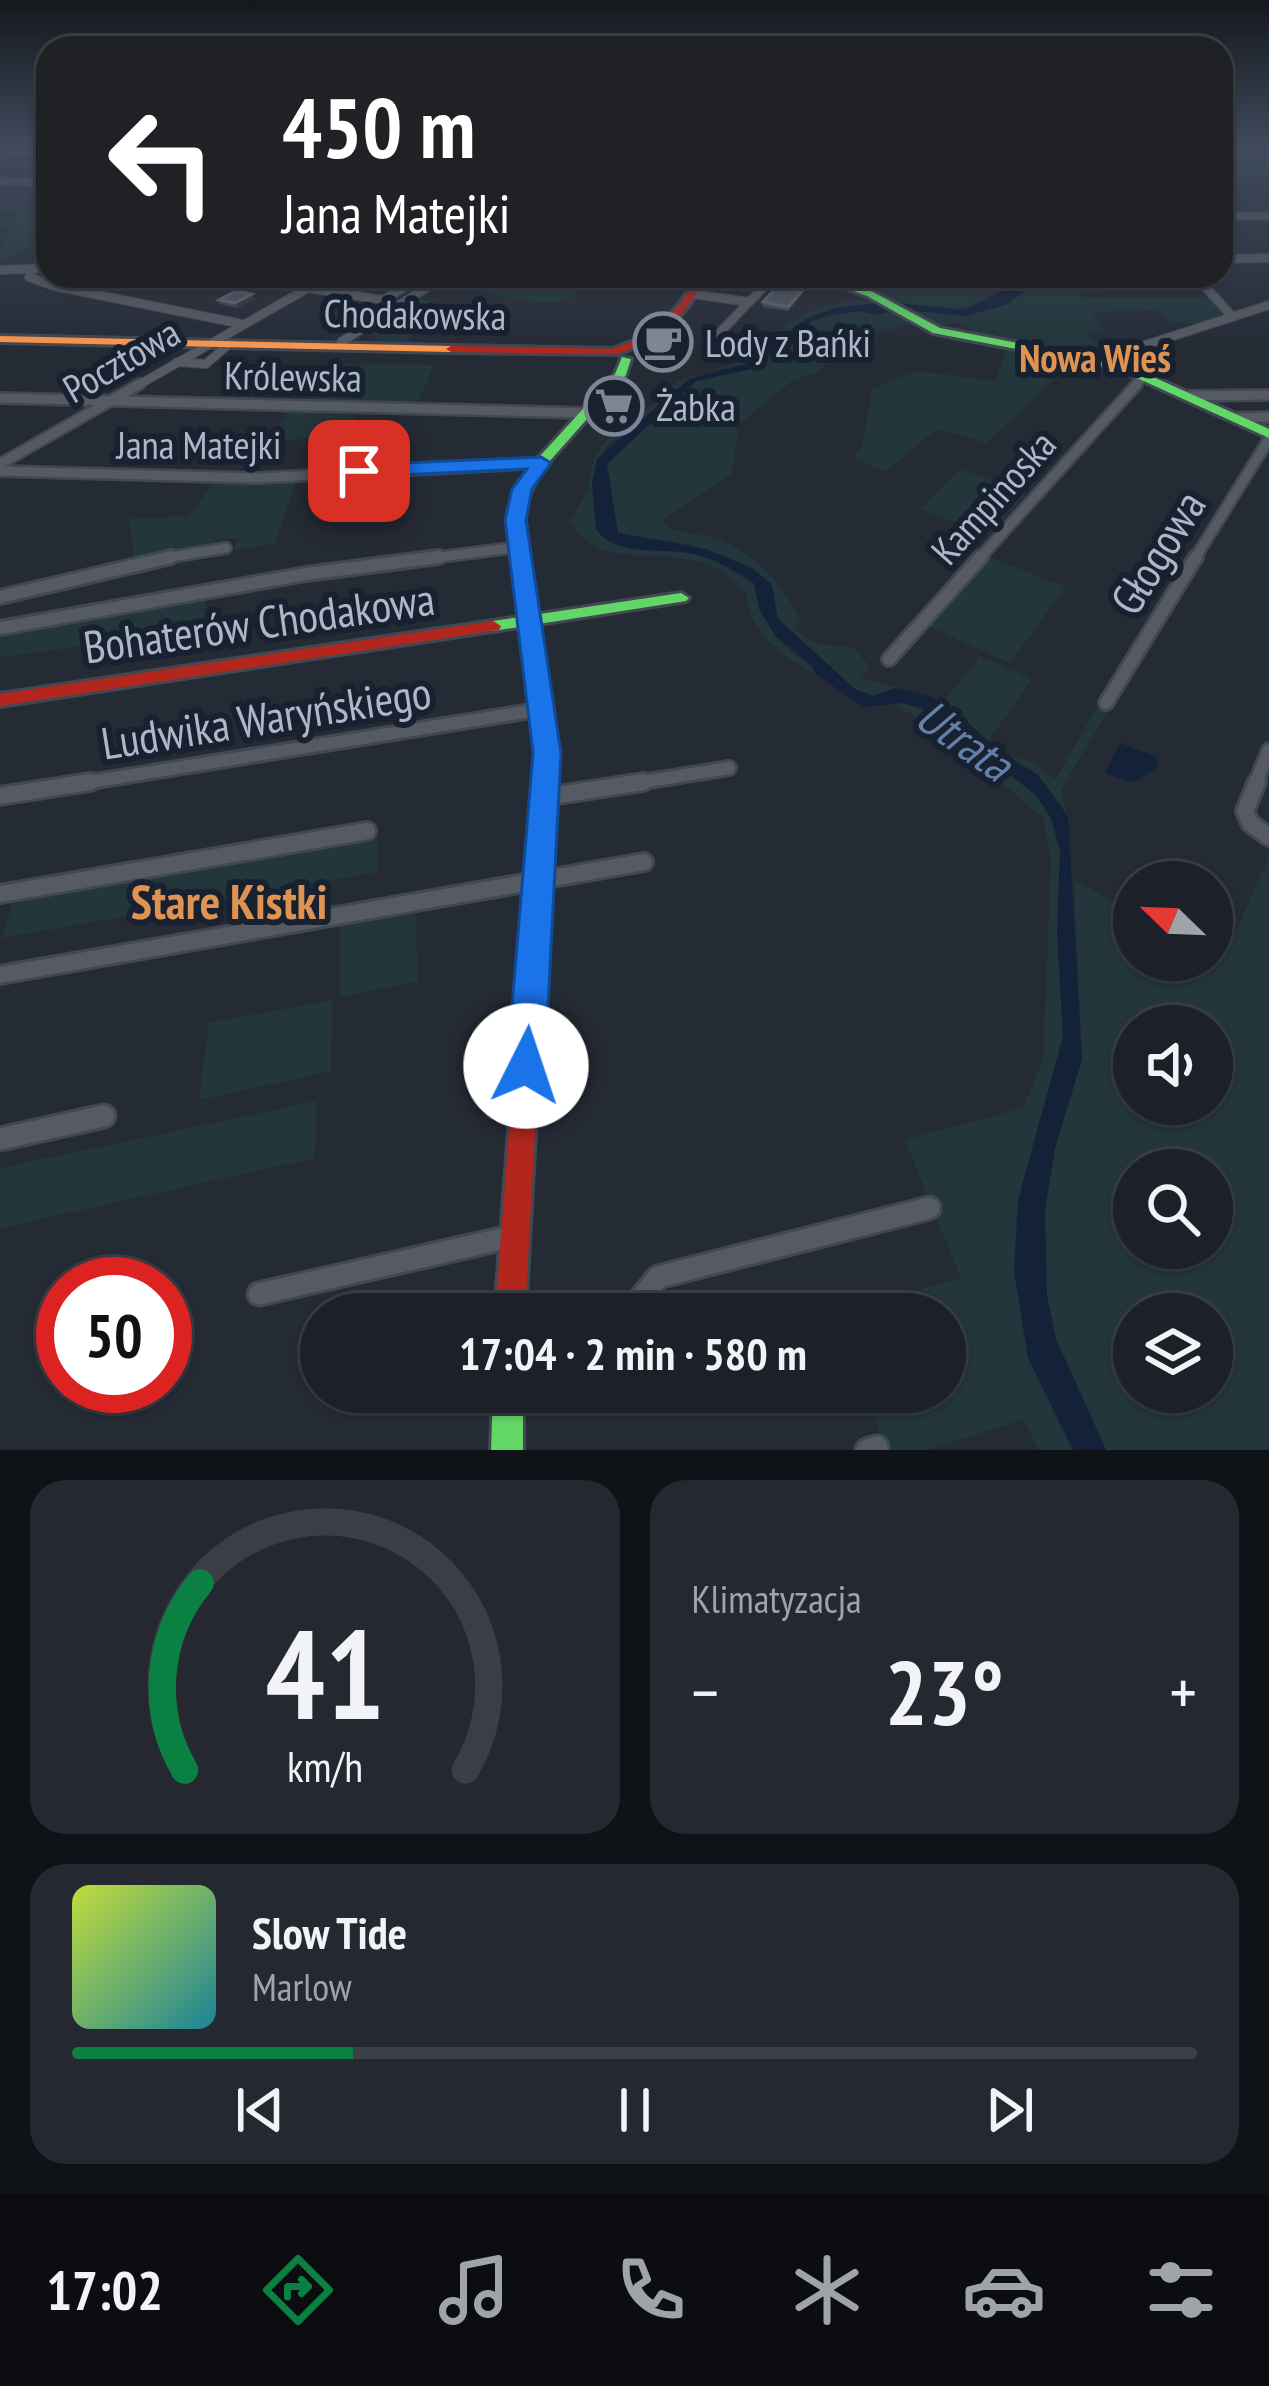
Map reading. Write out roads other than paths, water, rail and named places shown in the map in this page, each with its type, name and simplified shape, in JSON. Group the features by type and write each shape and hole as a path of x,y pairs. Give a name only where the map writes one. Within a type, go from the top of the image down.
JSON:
{"main road":[{"path":"511,1293 545,797 543,709 518,502 541,463 620,375 624,354 655,336 695,288"},
{"path":"848,288 920,325 1099,360 1269,436"},
{"name":"Chodakowska","path":"0,340 624,354"},
{"name":"Bohaterów Chodakowa","path":"0,700 681,598"},
{"path":"507,1450 508,1413"}],"street":[{"path":"1233,216 1269,216"},
{"path":"1233,259 1269,258"},
{"path":"0,270 34,268"},
{"path":"34,268 29,277 36,280"},
{"path":"64,288 243,324"},
{"path":"177,362 206,364 219,343 243,324 308,288 380,300 402,288"},
{"path":"341,342 426,288"},
{"path":"707,288 749,302"},
{"path":"710,343 763,288"},
{"path":"1206,288 1232,316"},
{"path":"1099,360 1269,304"},
{"name":"Pocztowa","path":"0,468 177,362 219,343"},
{"name":"Kampinoska","path":"890,659 1143,377"},
{"path":"1187,397 1269,395"},
{"name":"Królewska","path":"0,398 586,412"},
{"path":"1235,418 1269,417"},
{"name":"Głogowa","path":"1106,703 1269,436"},
{"name":"Jana Matejki","path":"0,468 259,478 541,463"},
{"path":"349,509 359,471"},
{"path":"0,597 135,563 226,548"},
{"path":"0,628 306,574 520,548"},
{"name":"Ludwika Waryńskiego","path":"0,796 543,709"},
{"path":"1269,750 1245,812 1250,823 1269,837"},
{"path":"545,797 729,768"},
{"path":"0,894 367,831"},
{"path":"0,975 644,862"},
{"path":"0,1139 104,1116"},
{"path":"645,1293 658,1277 929,1208"},
{"path":"259,1294 514,1236"}],"water":[{"name":"Utrata","path":"1024,288 1008,304 966,316 897,309 812,321 751,369 696,381 607,464 618,533 706,549 752,568 772,585 778,619 856,690 874,696 896,688 927,695 956,712 999,751 1038,775 1068,816 1082,1059 1055,1148 1045,1210 1047,1296 1056,1339 1106,1450 1073,1450 1028,1358 1014,1272 1018,1200 1063,1037 1057,932 1060,850 1051,818 1036,795 928,711 903,703 863,707 817,675 811,664 776,637 759,609 754,583 747,578 694,554 627,548 596,529 592,482 597,459 689,379 746,364 806,319 834,308 888,302 966,310 1006,289"},
{"path":"1120,743 1155,756 1159,767 1132,783 1105,773"}],"place":[{"name":"Lody z Bańki","path":"663,342"},
{"name":"Żabka","path":"614,406"}],"district":[{"name":"Nowa Wieś","path":"1095,357"},
{"name":"Stare Kistki","path":"229,901"}]}
